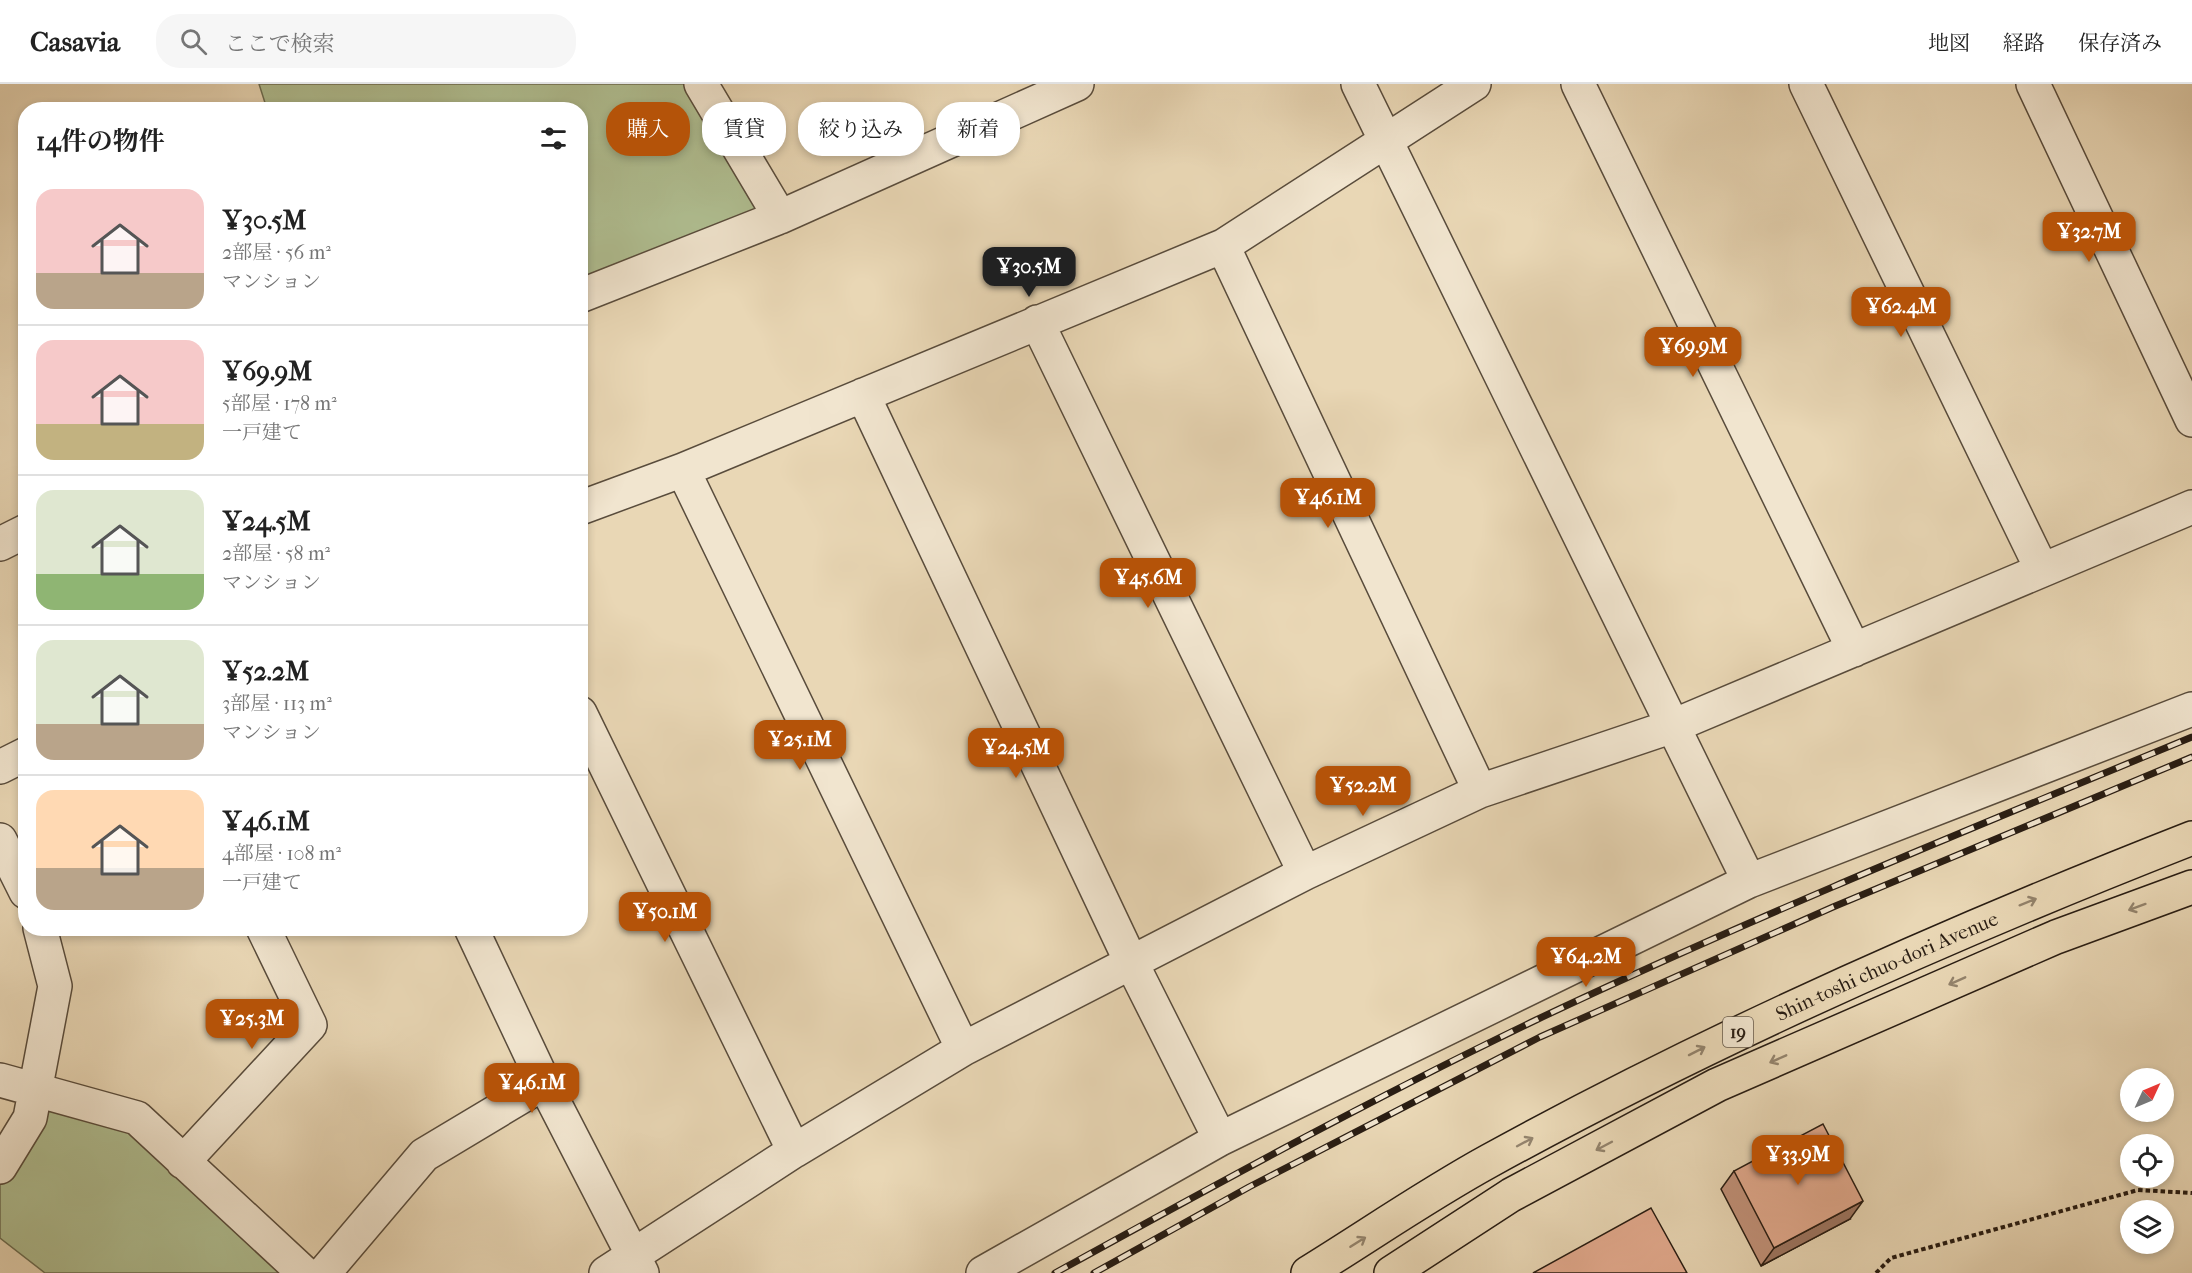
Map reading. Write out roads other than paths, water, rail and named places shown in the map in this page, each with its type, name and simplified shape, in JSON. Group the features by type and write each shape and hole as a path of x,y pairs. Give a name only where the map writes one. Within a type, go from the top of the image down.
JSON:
{"main road":[{"name":"Shin-toshi chuo-dori Avenue","path":"1308,1273 1487,1162 1703,1048 2022,905 2192,838"},
{"name":"Shin-toshi chuo-dori Avenue","path":"1391,1273 1511,1195 1717,1085 2056,937 2192,887"}],"street":[{"path":"701,84 780,217"},
{"path":"588,293 780,217 1077,84"},
{"path":"1358,84 1749,881"},
{"path":"588,505 683,470 1223,246 1474,84"},
{"path":"1578,84 1854,650"},
{"path":"1806,84 2042,570"},
{"path":"2033,84 2192,420"},
{"path":"1223,246 1480,790"},
{"path":"1037,322 1305,873"},
{"path":"863,395 1132,964 1220,1138"},
{"path":"683,470 963,1049"},
{"path":"475,936 627,1268 794,1151 963,1049 1305,873 1480,790 1673,726 2192,507"},
{"path":"0,544 18,535"},
{"path":"982,1273 1220,1138 1749,881 2192,709"},
{"path":"588,729 794,1151"},
{"path":"0,767 18,758"},
{"path":"0,840 18,876"},
{"path":"0,1167 30,1118 37,1089 55,986 42,936"},
{"path":"183,1162 310,1025 267,936"},
{"path":"0,1080 136,1118 304,1273"},
{"path":"324,1273 424,1155 544,1083"}],"railway":[{"path":"1055,1273 1354,1111 1536,1020 1780,910 2192,737"},
{"path":"1094,1273 1249,1187 1540,1037 1833,907 2192,757"}]}
